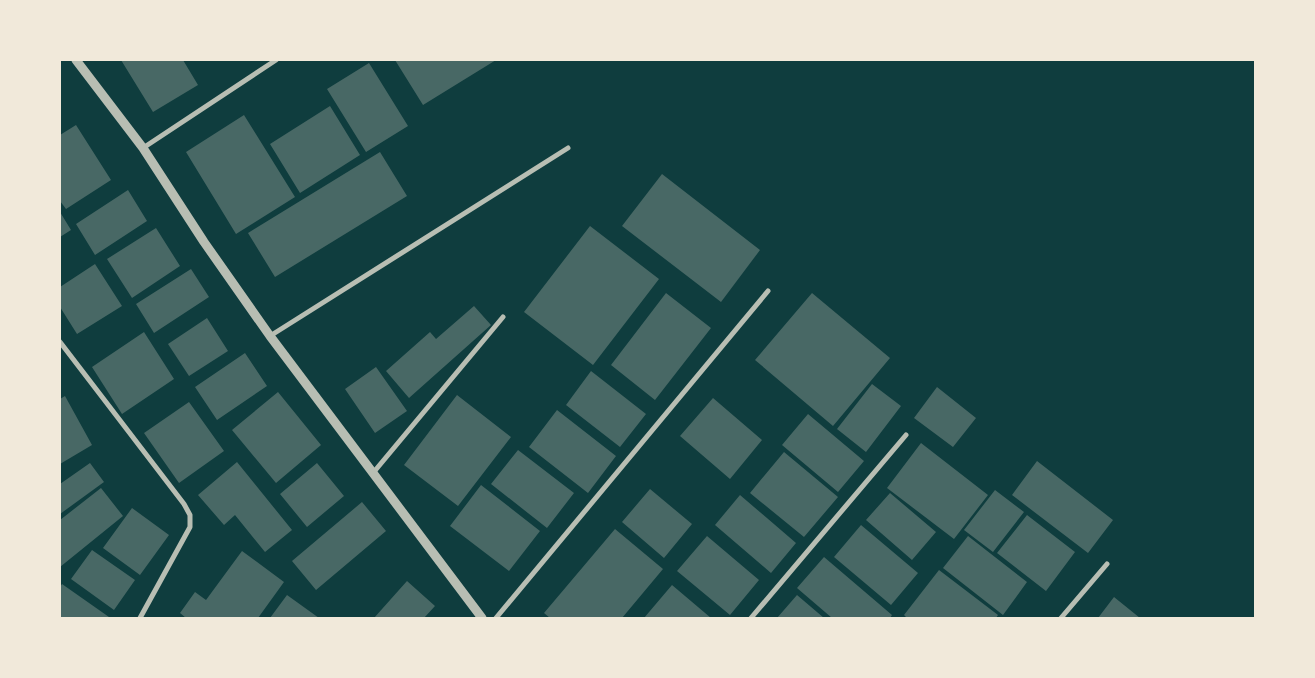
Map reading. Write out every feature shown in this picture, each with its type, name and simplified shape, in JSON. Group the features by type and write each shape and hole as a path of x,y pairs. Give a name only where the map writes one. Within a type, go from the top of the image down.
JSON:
{"street":[{"path":"76,60 143,148 204,242 270,336 482,618"},
{"path":"143,148 276,60"},
{"path":"270,336 568,148"},
{"path":"496,618 768,291"},
{"path":"373,473 503,317"},
{"path":"60,342 184,504 190,515 190,527 141,618"},
{"path":"751,618 906,435"},
{"path":"1061,618 1107,564"}],"building":[{"path":"121,60 183,60 198,85 153,112"},
{"path":"395,60 496,60 423,105"},
{"path":"369,63 408,126 366,152 327,89"},
{"path":"330,106 360,155 300,193 270,144"},
{"path":"244,115 295,197 236,234 186,152"},
{"path":"76,125 111,180 66,209 60,201 60,135"},
{"path":"380,152 407,196 275,277 248,233"},
{"path":"662,174 760,250 721,302 622,226"},
{"path":"128,190 147,221 95,255 76,224"},
{"path":"60,212 71,230 60,237"},
{"path":"590,226 659,279 593,365 524,312"},
{"path":"156,228 180,266 132,298 107,259"},
{"path":"95,264 122,306 77,334 60,307 60,287"},
{"path":"191,269 209,297 154,333 136,304"},
{"path":"666,293 711,328 655,400 611,365"},
{"path":"812,293 890,358 833,426 755,360"},
{"path":"474,306 491,325 409,398 386,371 430,332 436,339"},
{"path":"207,318 228,351 189,376 168,344"},
{"path":"144,332 174,379 122,414 92,367"},
{"path":"245,353 267,386 217,420 195,387"},
{"path":"376,367 407,411 375,433 345,389"},
{"path":"591,371 646,414 620,447 566,405"},
{"path":"872,384 901,406 866,452 837,429"},
{"path":"937,387 976,418 953,447 914,418"},
{"path":"278,392 321,445 276,483 232,430"},
{"path":"457,395 511,437 458,506 404,465"},
{"path":"65,396 92,445 60,464 60,399"},
{"path":"713,398 762,440 730,479 680,436"},
{"path":"189,402 224,451 179,483 144,433"},
{"path":"557,410 616,456 588,493 529,447"},
{"path":"808,414 864,461 838,492 782,445"},
{"path":"921,443 988,495 954,539 887,488"},
{"path":"518,450 574,493 547,528 491,484"},
{"path":"784,452 838,497 804,537 750,493"},
{"path":"1037,461 1113,520 1088,553 1012,495"},
{"path":"237,462 292,530 265,552 235,515 224,525 198,495"},
{"path":"90,463 104,482 60,514 60,484"},
{"path":"317,463 344,496 307,527 280,494"},
{"path":"481,485 540,531 509,571 450,526"},
{"path":"101,488 123,516 60,567 60,520"},
{"path":"650,489 692,524 664,558 622,522"},
{"path":"995,490 1024,512 993,552 964,530"},
{"path":"890,493 936,532 912,560 866,520"},
{"path":"740,495 796,543 771,573 715,525"},
{"path":"362,502 386,531 316,590 292,561"},
{"path":"132,508 169,535 140,575 103,548"},
{"path":"1027,515 1075,552 1046,591 997,553"},
{"path":"861,525 918,573 891,605 834,557"},
{"path":"615,529 663,569 622,618 550,618 544,613"},
{"path":"707,536 759,580 730,615 677,571"},
{"path":"968,536 1027,582 1003,615 943,568"},
{"path":"92,550 135,580 114,610 71,579"},
{"path":"242,551 284,582 258,618 186,618 180,613 195,592 206,600"},
{"path":"824,557 892,615 890,618 832,618 797,588"},
{"path":"939,570 998,615 996,618 907,618 904,615"},
{"path":"407,581 435,606 424,618 374,618"},
{"path":"62,584 109,618 60,618 60,587"},
{"path":"672,585 711,618 644,618"},
{"path":"287,595 319,618 270,618"},
{"path":"797,595 824,618 777,618"},
{"path":"1114,597 1140,618 1098,618"}]}
